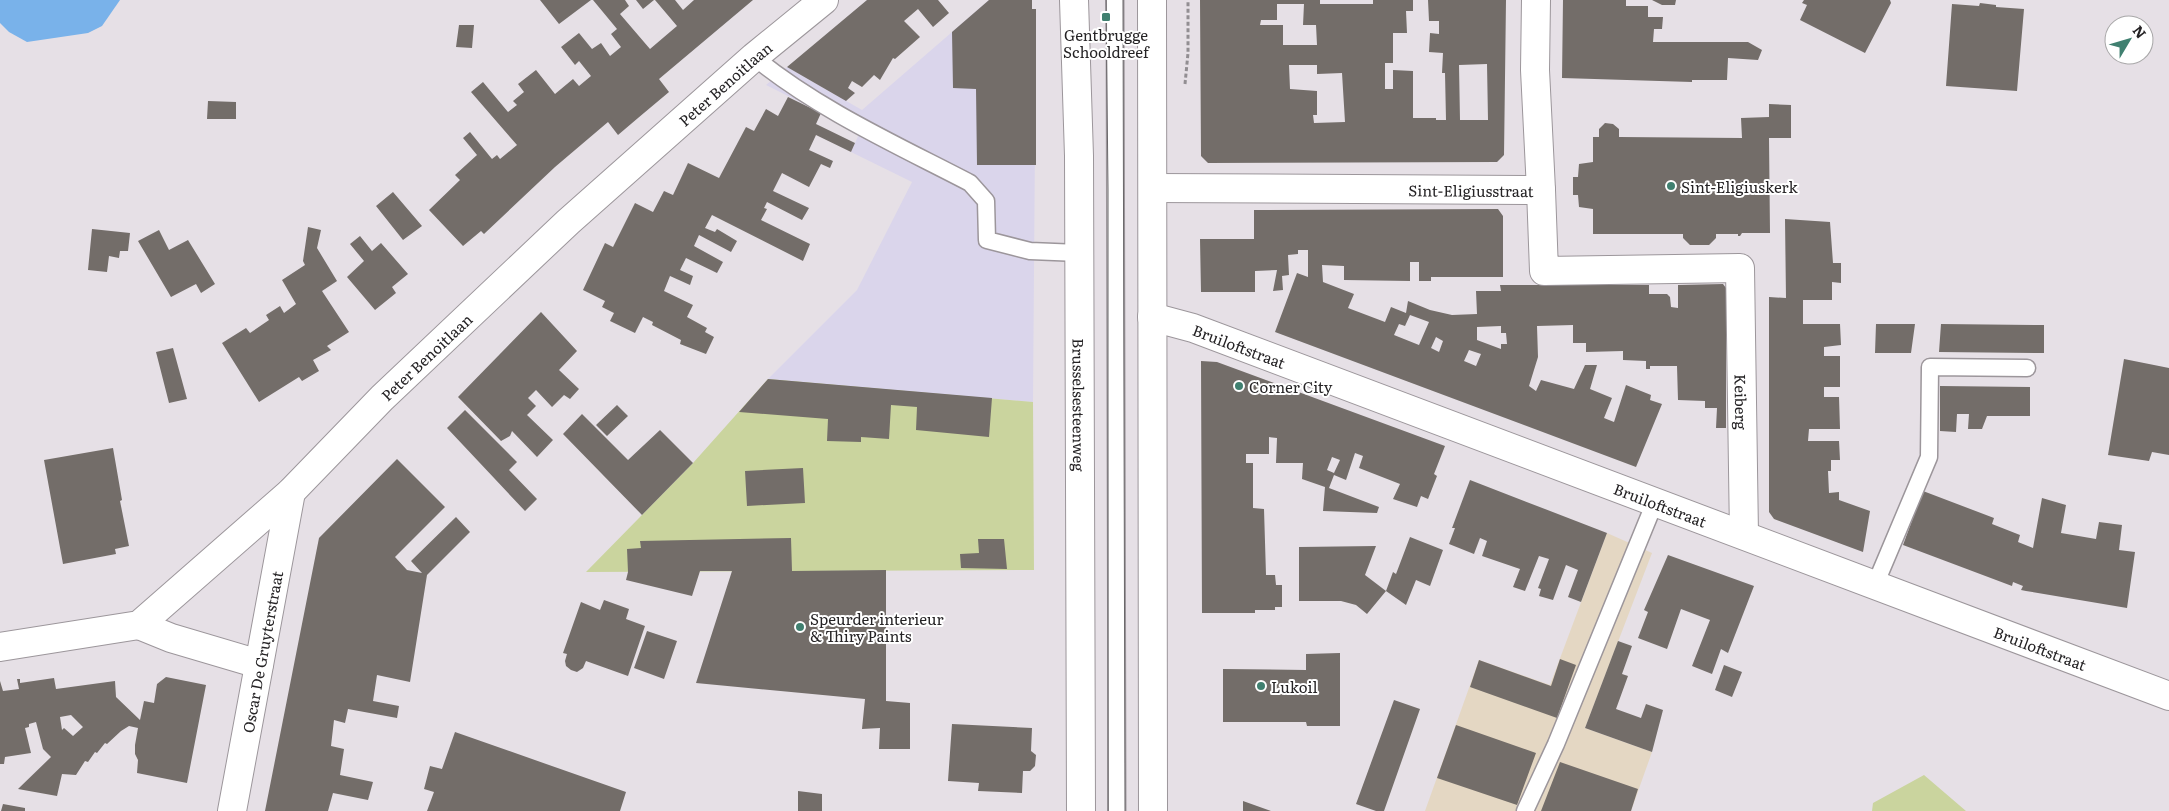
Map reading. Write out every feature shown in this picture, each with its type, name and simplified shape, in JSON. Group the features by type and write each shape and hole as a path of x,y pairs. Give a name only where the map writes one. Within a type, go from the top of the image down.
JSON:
{"street":[{"name":"Peter Benoitlaan","path":"139,625 291,492 382,398 549,240 754,57 824,0"},
{"name":"Brusselsesteenweg","path":"1074,0 1080,253 1080,811"},
{"path":"1152,0 1153,811"},
{"path":"1536,0 1535,70 1541,190"},
{"name":"Sint-Eligiusstraat","path":"1153,188 1541,190 1544,271 1740,268"},
{"name":"Keiberg","path":"1740,268 1744,535"},
{"name":"Bruiloftstraat","path":"1152,317 1193,328 2169,696"},
{"name":"Oscar De Gruyterstraat","path":"232,811 291,492"},
{"path":"0,647 139,625 171,638 259,664"}],"lane":[{"path":"1115,0 1117,811"},
{"path":"754,57 777,76 820,104 970,183 986,201 988,240 1030,251 1080,253"},
{"path":"1875,585 1928,457 1930,367 2027,368"},
{"path":"1525,811 1556,744 1656,502"}],"shaded area":[{"path":"989,0 1032,0 1032,9 1036,9 1033,402 768,379 857,290 912,182 851,152 860,132 766,85 787,67 862,110"},
{"path":"1607,533 1652,553 1585,728 1652,752 1631,811 1425,811 1479,660 1550,685"}],"green space":[{"path":"768,379 1033,402 1034,570 586,572 693,463"},
{"path":"1924,775 1966,811 1872,811 1873,803"}],"water":[{"path":"0,0 120,0 102,26 88,33 27,42 9,32 0,23"}],"building":[{"path":"540,0 591,0 559,24"},
{"path":"593,0 625,0 629,6 620,14 650,49 677,26 655,0 675,0 683,10 694,0 753,0 659,79 669,92 618,135 608,122 555,167 484,234 481,231 463,246 429,210 460,180 455,175 477,155 463,138 470,132 492,159 497,155 500,159 517,145 471,92 483,82 508,112 517,105 513,101 524,92 518,84 536,70 555,94 573,79 579,86 591,76 579,61 575,65 561,47 579,33 592,49 601,43 610,56 621,47 611,34 617,29"},
{"path":"636,0 654,0 643,9"},
{"path":"867,0 938,0 949,13 933,27 918,9 904,21 920,37 895,59 893,58 880,80 874,75 862,87 852,81 848,88 855,93 846,101 787,67"},
{"path":"989,0 1032,0 1032,9 1036,9 1036,165 977,165 976,89 953,88 952,32"},
{"path":"1200,0 1320,0 1320,4 1373,4 1373,0 1413,0 1413,11 1406,11 1407,33 1393,33 1393,63 1385,63 1385,89 1393,89 1393,70 1413,71 1413,118 1446,120 1445,73 1442,73 1443,53 1429,52 1430,33 1439,34 1439,21 1429,21 1428,0 1506,0 1504,155 1497,162 1208,163 1201,156","holes":["1277,4 1304,4 1303,25 1316,25 1317,45 1283,45 1283,25 1260,25 1261,20 1277,20","1487,64 1488,120 1460,120 1459,65","1289,65 1317,65 1317,74 1342,73 1345,122 1314,123 1313,115 1317,115 1317,91 1290,89"]},
{"path":"1563,0 1626,0 1626,6 1648,6 1648,17 1663,17 1662,29 1654,29 1653,42 1748,42 1762,50 1758,60 1728,58 1727,80 1692,80 1692,82 1562,78"},
{"path":"1652,0 1676,0 1675,5 1662,5"},
{"path":"1804,0 1890,0 1891,3 1865,53 1800,20 1807,5 1802,3"},
{"path":"1980,3 1996,5 1996,7 2024,9 2017,91 1946,86 1952,4 1979,6"},
{"path":"459,25 474,25 472,48 456,47"},
{"path":"788,97 821,113 816,124 855,143 851,152 816,135 809,150 833,161 830,168 821,164 809,187 782,173 773,191 809,208 802,220 767,202 764,208 767,209 761,220 810,244 803,261 712,215 705,228 715,232 717,229 737,241 731,252 699,235 694,246 723,262 717,273 686,258 680,270 693,276 690,285 670,276 664,291 693,305 687,317 707,328 705,332 714,337 706,354 680,344 681,340 652,325 653,322 643,317 635,333 610,321 614,313 602,307 605,301 583,290 605,243 613,247 635,203 653,212 664,191 673,195 688,163 719,178 746,127 754,131 766,109 778,116"},
{"path":"208,101 236,102 236,119 207,119"},
{"name":"Sint-Eligiuskerk","path":"1769,104 1791,105 1791,138 1769,138 1770,233 1742,233 1740,236 1738,234 1716,234 1716,238 1709,245 1690,245 1683,238 1683,234 1593,234 1593,209 1579,207 1578,195 1573,195 1573,177 1578,177 1579,164 1593,162 1593,137 1599,137 1599,129 1605,123 1613,124 1619,129 1619,137 1742,138 1741,118 1769,117"},
{"path":"393,192 422,226 403,240 376,206"},
{"path":"1498,209 1503,216 1503,277 1431,277 1431,281 1419,281 1419,262 1410,262 1410,281 1344,280 1344,266 1322,265 1323,282 1354,294 1348,308 1385,322 1391,307 1406,313 1408,301 1430,310 1452,315 1477,314 1476,291 1501,291 1500,285 1649,285 1649,294 1667,294 1670,297 1671,307 1678,308 1678,285 1723,284 1726,288 1726,428 1716,428 1717,408 1705,408 1705,401 1678,400 1677,366 1650,366 1650,369 1646,369 1646,361 1623,360 1623,351 1586,352 1586,343 1573,343 1573,325 1537,326 1538,357 1529,386 1536,391 1541,380 1574,389 1585,365 1597,365 1590,389 1612,398 1604,418 1614,422 1626,385 1651,395 1650,400 1662,404 1636,467 1275,332 1297,273 1308,277 1308,250 1298,250 1298,254 1288,255 1289,275 1282,276 1283,290 1273,291 1277,270 1255,271 1255,292 1201,292 1200,239 1254,239 1254,210","holes":["1410,315 1429,322 1419,345 1394,335 1399,324 1405,326","1501,326 1501,333 1506,333 1507,344 1501,344 1501,349 1477,340 1477,327","1436,337 1443,341 1439,352 1431,348","1469,350 1481,354 1476,366 1464,361"]},
{"path":"1785,219 1830,222 1833,263 1841,263 1841,283 1832,282 1832,300 1803,300 1803,324 1840,324 1841,345 1824,347 1824,356 1840,356 1840,387 1824,387 1824,397 1839,397 1840,429 1809,429 1808,441 1839,441 1840,460 1831,460 1831,471 1828,471 1829,493 1839,492 1839,500 1870,511 1863,552 1774,519 1769,512 1769,297 1786,298"},
{"path":"308,227 321,230 317,248 337,281 322,291 349,332 327,346 331,350 313,360 319,371 302,381 299,377 259,402 222,343 246,328 250,333 269,320 266,315 280,306 284,313 296,304 282,280 305,265 303,261"},
{"path":"92,229 130,233 128,251 120,251 119,258 109,256 107,272 88,270"},
{"path":"159,230 169,250 188,240 215,284 201,293 196,284 171,297 138,241"},
{"path":"360,236 372,251 381,243 408,274 392,287 396,293 375,310 347,277 364,261 350,244"},
{"path":"541,312 577,351 559,370 579,389 570,399 564,395 552,407 536,390 528,398 536,406 527,415 553,440 537,457 512,431 510,436 501,441 458,397"},
{"path":"1876,324 1915,324 1911,353 1875,353"},
{"path":"1941,324 2044,325 2044,353 1939,352"},
{"path":"173,348 187,399 169,403 156,352"},
{"path":"2124,359 2169,368 2169,455 2152,452 2149,461 2108,455"},
{"path":"1201,361 1217,362 1445,446 1434,474 1437,476 1428,499 1421,496 1417,507 1393,499 1400,484 1359,468 1363,456 1355,453 1346,480 1334,475 1329,488 1379,507 1377,513 1323,511 1325,487 1302,479 1303,463 1276,463 1277,438 1269,437 1269,454 1246,454 1246,463 1253,463 1253,508 1264,509 1266,575 1275,575 1276,585 1282,585 1282,607 1275,607 1275,610 1255,610 1255,613 1202,613","holes":["1332,457 1340,460 1334,473 1327,470"]},
{"path":"768,379 992,398 989,437 916,430 917,407 891,405 889,439 861,437 861,442 827,441 828,419 739,412"},
{"path":"1940,386 2030,387 2030,416 1987,416 1982,429 1968,429 1969,414 1957,414 1956,432 1940,431"},
{"path":"617,405 628,416 607,436 596,425"},
{"path":"465,410 517,462 509,470 537,499 525,511 447,428"},
{"path":"582,414 628,460 660,430 693,463 642,515 563,434"},
{"path":"113,448 122,500 120,501 129,546 115,549 116,554 63,564 44,460"},
{"path":"397,459 445,507 395,557 407,570 422,573 411,561 456,517 470,532 427,575 410,682 377,675 373,701 399,706 397,718 348,709 345,723 334,720 331,746 344,749 340,775 373,782 368,800 333,793 328,811 265,811 319,538"},
{"path":"803,468 805,503 747,506 745,471"},
{"path":"1470,480 1607,533 1581,602 1568,597 1578,570 1566,565 1553,600 1539,596 1541,589 1538,588 1549,559 1539,556 1525,591 1513,587 1520,569 1482,556 1487,541 1480,538 1474,554 1449,544 1455,528 1452,528"},
{"path":"1923,491 1994,518 1992,524 2020,535 2018,542 2033,548 2042,498 2066,505 2061,533 2096,539 2099,522 2122,525 2119,550 2135,552 2127,608 2021,590 2023,586 2013,582 2012,586 1903,545"},
{"path":"1410,537 1443,550 1430,586 1416,580 1406,605 1386,591 1393,572 1396,574"},
{"name":"Speurder interieur & Thiry Paints","path":"791,538 792,571 886,570 886,701 910,703 910,749 879,749 880,728 862,729 865,699 696,683 732,571 700,571 692,596 626,580 628,572 627,549 641,548 640,541"},
{"path":"978,539 1004,539 1007,569 961,568 960,554 979,553"},
{"path":"1376,546 1365,575 1386,591 1367,614 1356,605 1341,601 1299,601 1299,547"},
{"path":"1668,555 1754,586 1728,653 1721,649 1712,674 1692,666 1710,620 1681,609 1667,649 1638,638 1648,612 1644,610"},
{"path":"604,600 629,609 626,619 645,626 628,676 586,661 583,668 577,672 566,666 567,654 563,653 581,602 600,610"},
{"path":"647,631 677,641 664,679 634,668"},
{"path":"1618,641 1632,646 1622,674 1628,676 1616,709 1641,718 1646,704 1663,710 1652,752 1585,728"},
{"path":"1340,653 1340,726 1307,726 1306,722 1223,722 1223,669 1306,670 1306,654"},
{"path":"1560,659 1576,665 1557,718 1470,687 1479,660 1551,686"},
{"path":"1724,665 1742,672 1732,697 1715,690"},
{"path":"166,677 206,685 187,783 137,773 138,760 135,754 135,745 138,728 129,726 107,744 105,743 88,762 85,761 76,775 62,774 57,796 18,789 51,757 43,749 36,722 29,724 29,727 25,728 31,753 5,757 4,764 0,764 0,681 3,691 19,689 17,679 20,679 20,683 54,678 56,689 115,681 116,697 140,720 144,701 154,703 157,684","holes":["71,715 83,727 73,736 64,728 62,730 60,717"]},
{"path":"1394,700 1420,709 1384,811 1376,811 1356,804"},
{"path":"952,724 1032,728 1031,751 1036,755 1035,766 1030,771 1023,771 1022,793 978,791 979,783 948,781"},
{"path":"1456,725 1536,753 1517,805 1437,778"},
{"path":"455,732 626,792 620,811 427,811 434,792 424,789 430,766 442,769"},
{"path":"1560,762 1638,789 1631,811 1541,811"},
{"path":"798,791 822,794 822,811 798,811"},
{"path":"1243,801 1271,811 1243,811"},
{"path":"3,804 25,808 25,811 1,811"}],"tram line":[{"path":"1106,0 1108,189 1108,811"},
{"path":"1123,0 1125,811"}],"place":[{"name":"Gentbrugge Schooldreef","path":"1106,17"},
{"name":"Sint-Eligiuskerk","path":"1671,186"},
{"name":"Corner City","path":"1239,386"},
{"name":"Speurder interieur & Thiry Paints","path":"800,627"},
{"name":"Lukoil","path":"1261,686"}]}
